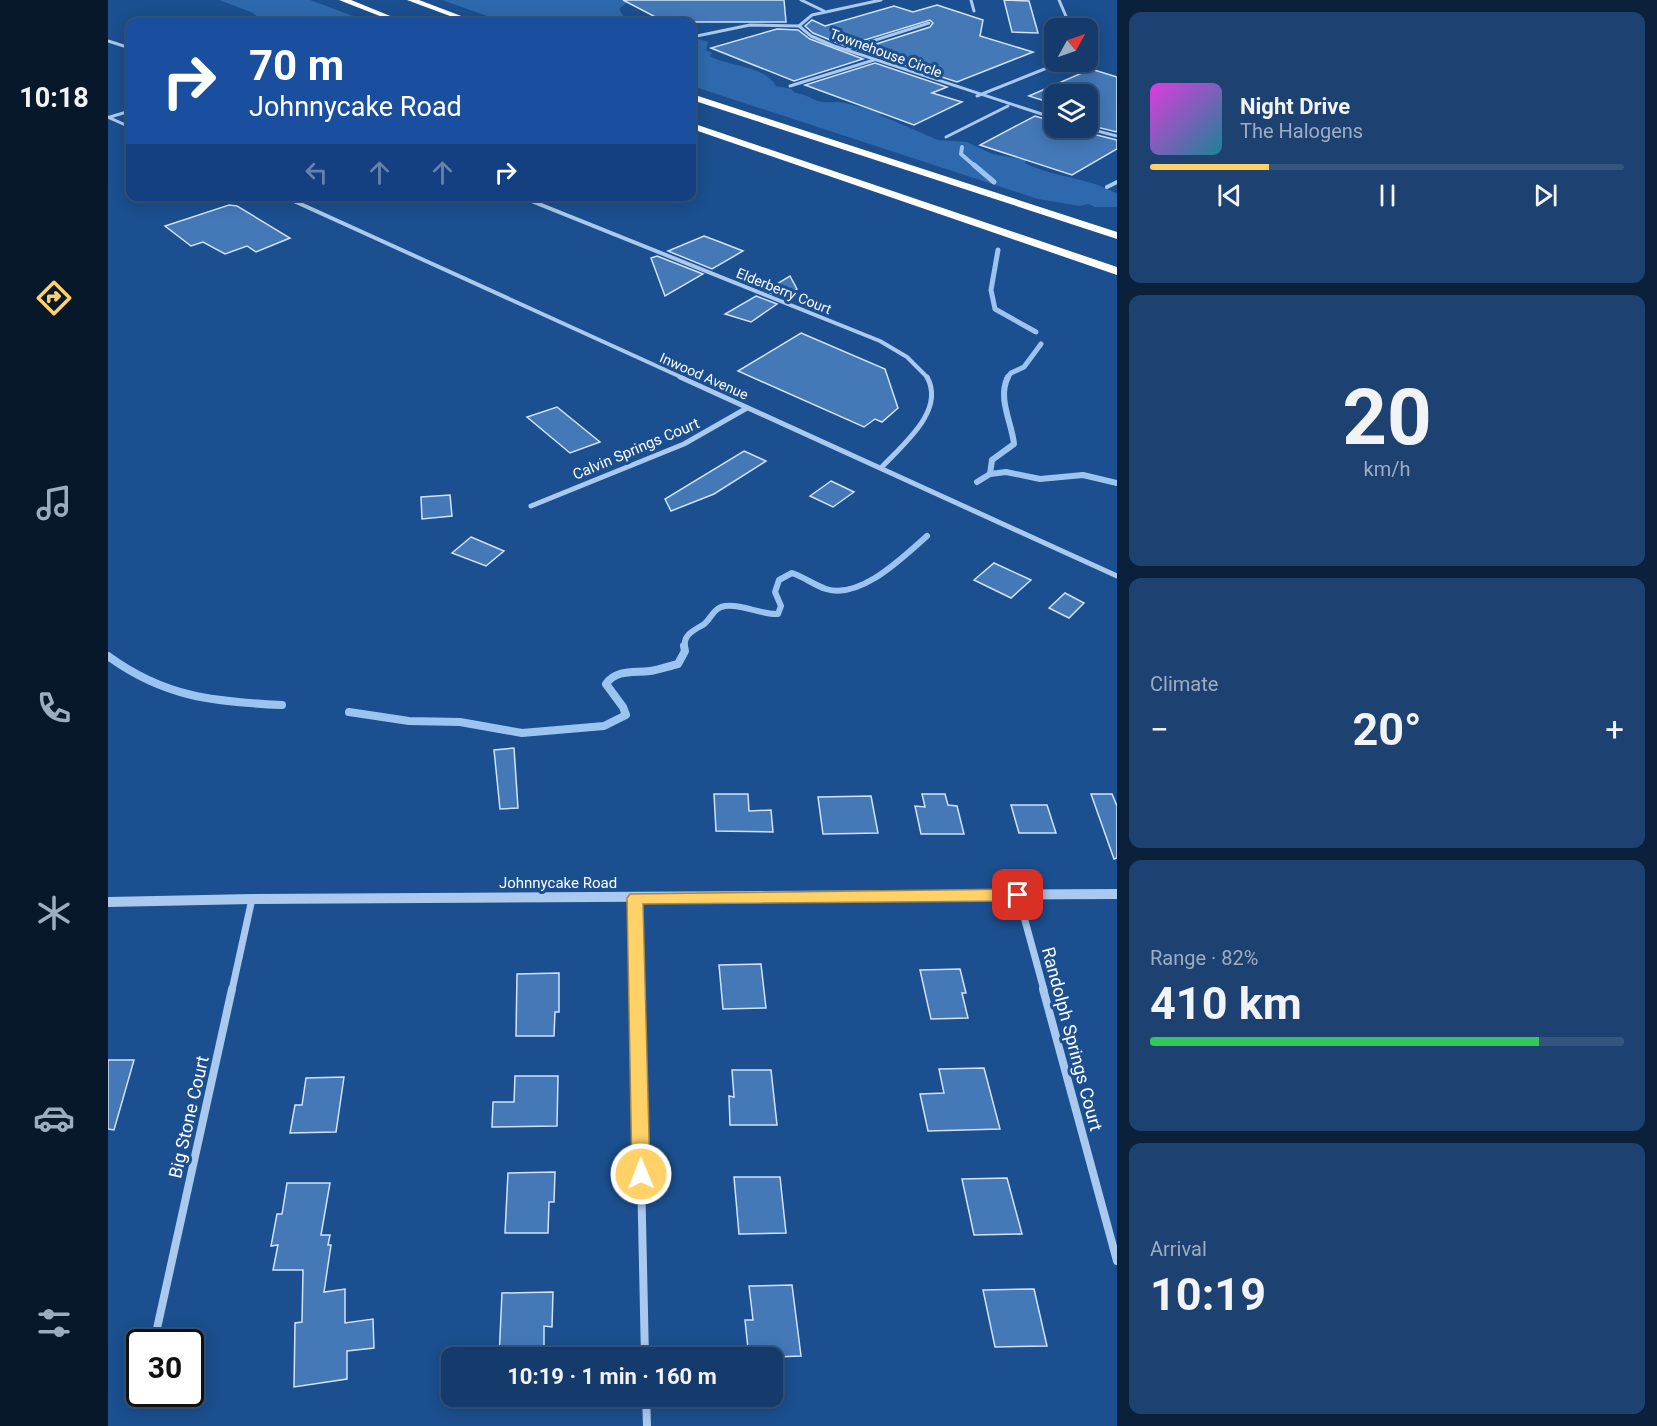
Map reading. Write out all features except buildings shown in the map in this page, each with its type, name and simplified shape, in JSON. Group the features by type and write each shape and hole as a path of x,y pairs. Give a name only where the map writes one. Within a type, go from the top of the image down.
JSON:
{"highway":[{"path":"343,0 390,18"},
{"path":"411,0 462,18"},
{"path":"696,99 1117,236"},
{"path":"696,127 1117,271"}],"street":[{"path":"801,0 825,11"},
{"name":"Townehouse Circle","path":"881,0 825,11 805,18 799,26 812,36 846,50 977,96 1044,115"},
{"path":"971,0 974,10"},
{"path":"1059,0 1067,18"},
{"path":"846,50 930,23"},
{"path":"696,36 750,25 799,26"},
{"path":"108,41 126,47"},
{"path":"790,86 874,60"},
{"path":"977,96 1044,69"},
{"path":"946,137 1008,105"},
{"path":"109,117 126,112"},
{"path":"109,117 126,125"},
{"path":"1098,131 1117,136"},
{"path":"1107,188 1117,182"},
{"name":"Inwood Avenue","path":"293,201 1117,576"},
{"name":"Elderberry Court","path":"531,201 880,341 914,360 925,370 932,384 934,396 932,410 881,468"},
{"name":"Calvin Springs Court","path":"531,506 684,444 747,408"},
{"name":"Johnnycake Road","path":"108,902 252,899 1117,894"},
{"name":"Randolph Springs Court","path":"1018,895 1117,1261"},
{"path":"635,898 645,1347"},
{"name":"Big Stone Court","path":"157,1329 252,899"},
{"path":"646,1407 647,1426"}],"shaded area":[{"path":"219,0 310,0 358,18 259,18 251,12"},
{"path":"442,0 630,0 619,9 627,18 493,18"},
{"path":"696,40 708,42 706,50 712,53 710,56 755,70 771,79 776,86 791,89 795,93 820,102 841,102 878,112 881,113 880,115 938,140 967,142 992,154 1027,160 1025,163 1036,168 1106,188 1117,194 1117,207 1095,207 1088,204 1080,206 1038,199 696,87"}],"waterway":[{"path":"962,147 961,154 976,167"},
{"path":"974,165 994,182"},
{"path":"998,250 991,290 995,309 1036,332"},
{"path":"1007,378 1011,373 1024,367 1041,344"},
{"path":"990,474 992,460 1014,444 1004,393 1008,377"},
{"path":"990,474 1006,472 1040,479 1083,475 1117,483"},
{"path":"977,482 990,474"},
{"path":"685,647 685,640 689,634 704,624 721,607 735,606 778,614 781,606 775,592 779,580 792,573 826,589 839,591 853,588 881,574 927,536"},
{"path":"349,712 409,721 460,722 522,733 604,726 626,715 623,707 606,684 610,679 620,674 678,664 685,651 684,646"},
{"path":"108,656 149,681 190,695 234,702 282,705"}],"route":[{"path":"641,1174 635,898 1018,895"}]}
